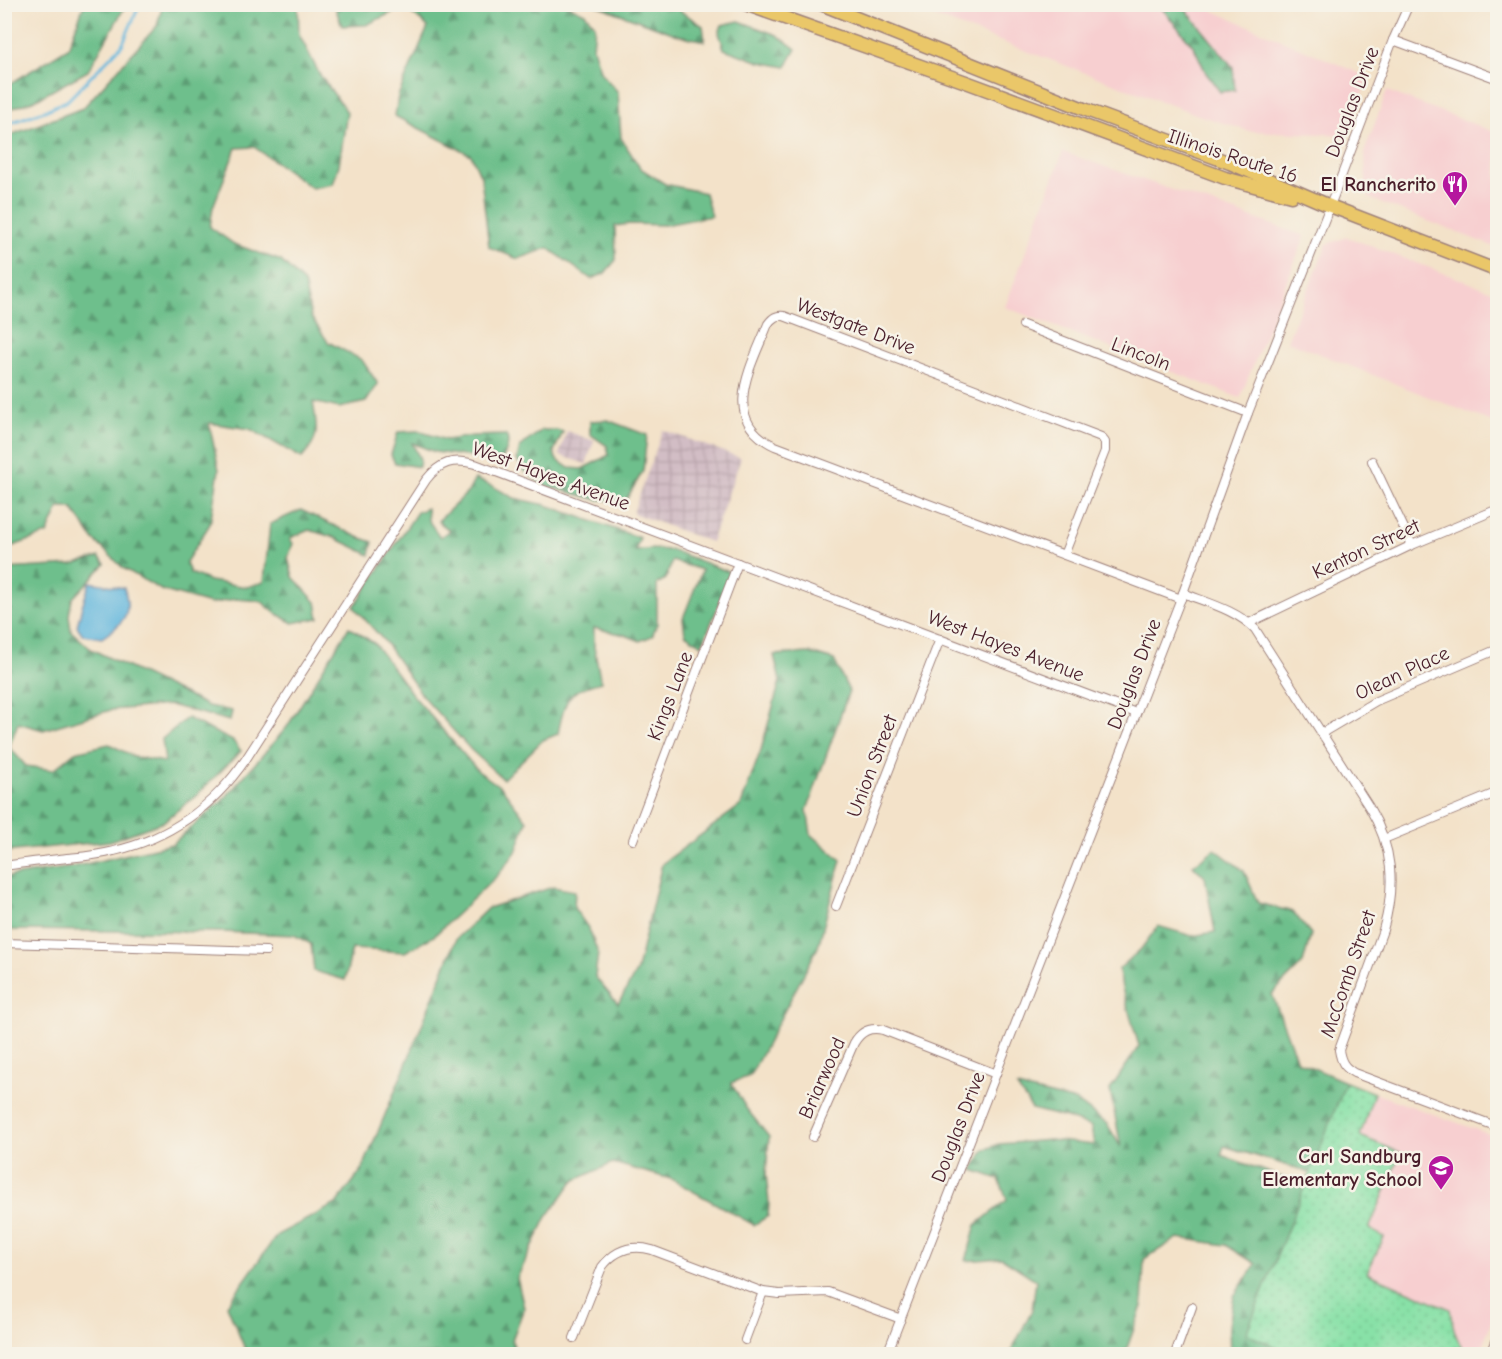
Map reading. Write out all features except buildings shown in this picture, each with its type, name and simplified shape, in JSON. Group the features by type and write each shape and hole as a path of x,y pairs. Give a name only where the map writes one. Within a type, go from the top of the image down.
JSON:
{"main road":[{"name":"Illinois Route 16","path":"745,4 966,82 1225,178 1330,206"},
{"name":"Illinois Route 16","path":"821,4 1084,109 1230,163 1330,206"},
{"path":"1330,206 1497,271"}],"street":[{"name":"Douglas Drive","path":"887,1354 1182,596 1248,413 1409,4"},
{"path":"1394,40 1497,79"},
{"name":"Westgate Drive","path":"1064,555 1105,451 1101,437 784,316 771,319 743,392 748,423 762,439 775,446 1064,555 1182,596"},
{"name":"Lincoln","path":"1023,325 1248,413"},
{"name":"West Hayes Avenue","path":"4,866 111,852 131,847 171,830 205,807 219,794 246,759 426,480 432,472 457,461 475,464 1136,713"},
{"path":"1372,461 1412,545"},
{"name":"Kenton Street","path":"1250,623 1412,545 1497,509"},
{"name":"Kings Lane","path":"633,840 738,563"},
{"name":"McComb Street","path":"1182,596 1235,614 1250,623 1263,639 1370,807 1384,839 1390,861 1391,879 1388,912 1339,1050 1340,1060 1346,1069 1354,1073 1497,1127"},
{"name":"Union Street","path":"836,906 940,639"},
{"name":"Olean Place","path":"1323,733 1376,700 1497,649"},
{"path":"1384,839 1497,792"},
{"path":"4,943 266,951"},
{"name":"Briarwood","path":"813,1137 854,1043 858,1036 870,1029 883,1030 996,1074"},
{"path":"574,1338 602,1267 608,1259 624,1249 633,1247 652,1250 763,1292 779,1294 828,1292 901,1319"},
{"path":"744,1340 763,1292"},
{"path":"1175,1354 1192,1307"},
{"path":"1491,1354 1497,1337"}],"shaded area":[{"path":"903,5 1200,5 1368,77 1347,135 1249,131 1201,116"},
{"path":"1387,91 1497,133 1497,248 1369,198 1366,184 1365,150"},
{"path":"1063,152 1305,236 1240,398 1005,307"},
{"path":"1347,237 1497,293 1497,424 1287,341 1327,244"},
{"path":"663,430 741,458 711,542 633,513"},
{"path":"567,431 594,441 586,464 559,455"},
{"name":"Carl Sandburg Elementary School","path":"1374,1093 1497,1137 1497,1307 1479,1354 1467,1354 1463,1350 1453,1329 1450,1309 1367,1273 1384,1237 1369,1230 1401,1153 1360,1136"}],"green space":[{"path":"163,4 298,5 299,34 320,75 347,112 339,165 333,184 312,188 254,147 236,148 213,207 210,227 234,244 281,261 304,283 311,317 328,342 362,360 378,384 366,402 339,408 313,402 315,438 302,458 250,429 209,423 219,470 210,524 186,562 190,573 210,581 247,587 264,582 270,524 301,510 373,542 370,555 333,537 309,530 290,538 293,544 288,558 293,577 316,602 319,618 293,623 275,613 261,601 235,599 210,604 161,590 123,568 93,539 72,508 59,508 47,534 5,549 5,137 83,108 157,26"},
{"path":"337,4 566,4 585,13 595,25 593,48 601,73 618,92 621,138 640,168 665,184 705,193 711,216 665,225 615,226 616,260 604,274 591,279 548,248 518,259 489,247 481,177 471,155 395,116 398,96 428,27 404,7 366,25 342,26 335,7"},
{"path":"84,5 126,5 88,71 35,100 5,111 5,87 68,48"},
{"path":"596,5 671,5 703,26 705,41 678,35"},
{"path":"1159,5 1182,5 1233,67 1235,90 1220,92 1206,73 1194,47"},
{"path":"739,21 777,35 796,49 786,67 760,62 724,49 719,33 722,25"},
{"path":"607,420 647,435 643,471 626,500 598,500 543,485 523,470 517,460 520,447 542,430 557,430 563,432 554,451 556,459 569,468 582,469 609,455 607,446 590,434 590,421"},
{"path":"419,431 446,440 506,435 508,445 501,461 435,452 412,443 420,459 419,467 395,463 391,455 398,432"},
{"path":"475,479 514,498 546,505 640,538 635,551 671,550 732,573 702,645 685,634 683,618 702,570 672,561 666,579 657,584 657,624 652,636 640,641 594,628 594,647 601,682 573,694 564,710 558,734 543,740 503,779 471,750 424,698 385,642 354,607 417,512 427,508 428,520 440,537 450,531 438,521 468,492"},
{"path":"99,557 105,564 72,599 69,615 71,631 91,649 208,706 232,711 230,721 170,705 111,710 43,730 18,723 9,747 26,766 53,770 75,752 109,744 135,757 165,762 162,739 187,718 233,741 241,751 197,795 163,822 110,841 5,852 5,569 72,565"},
{"path":"349,627 374,643 412,694 478,771 502,788 527,821 516,852 498,875 434,936 405,952 352,949 345,980 314,971 311,944 294,935 5,930 5,877 73,867 172,844 225,798 287,727"},
{"path":"810,653 834,660 849,691 807,810 811,834 841,860 818,947 750,1076 731,1083 746,1108 769,1137 766,1174 768,1216 754,1225 671,1179 613,1163 573,1181 547,1217 517,1278 524,1308 512,1340 516,1354 247,1354 227,1305 277,1235 336,1204 362,1170 456,939 488,908 553,887 575,891 574,908 589,929 598,953 595,977 618,1004 637,970 662,864 741,805 761,750 780,681 774,655"},
{"path":"1215,849 1244,871 1258,903 1293,912 1311,934 1303,963 1272,994 1297,1061 1346,1082 1349,1105 1321,1176 1224,1146 1221,1155 1309,1187 1328,1354 1230,1354 1229,1326 1234,1296 1256,1264 1226,1245 1178,1238 1144,1259 1142,1306 1127,1348 1120,1354 1010,1354 1032,1310 1036,1280 1002,1258 966,1261 976,1225 1007,1200 999,1179 973,1170 984,1150 999,1144 1050,1140 1094,1145 1091,1127 1032,1109 1017,1087 1076,1101 1107,1124 1121,1147 1110,1090 1139,1046 1122,988 1119,969 1141,949 1158,926 1192,936 1215,932 1205,877 1193,865"},
{"path":"1346,1082 1374,1093 1360,1136 1401,1153 1369,1229 1384,1237 1367,1273 1450,1309 1455,1333 1467,1354 1293,1354 1246,1334"}],"water":[{"path":"90,582 124,588 127,597 127,612 121,623 102,638 83,635 77,626"}],"waterway":[{"path":"4,125 67,101 122,45 140,4"}],"place":[{"name":"El Rancherito","path":"1455,207"},
{"name":"Carl Sandburg Elementary School","path":"1441,1191"}]}
